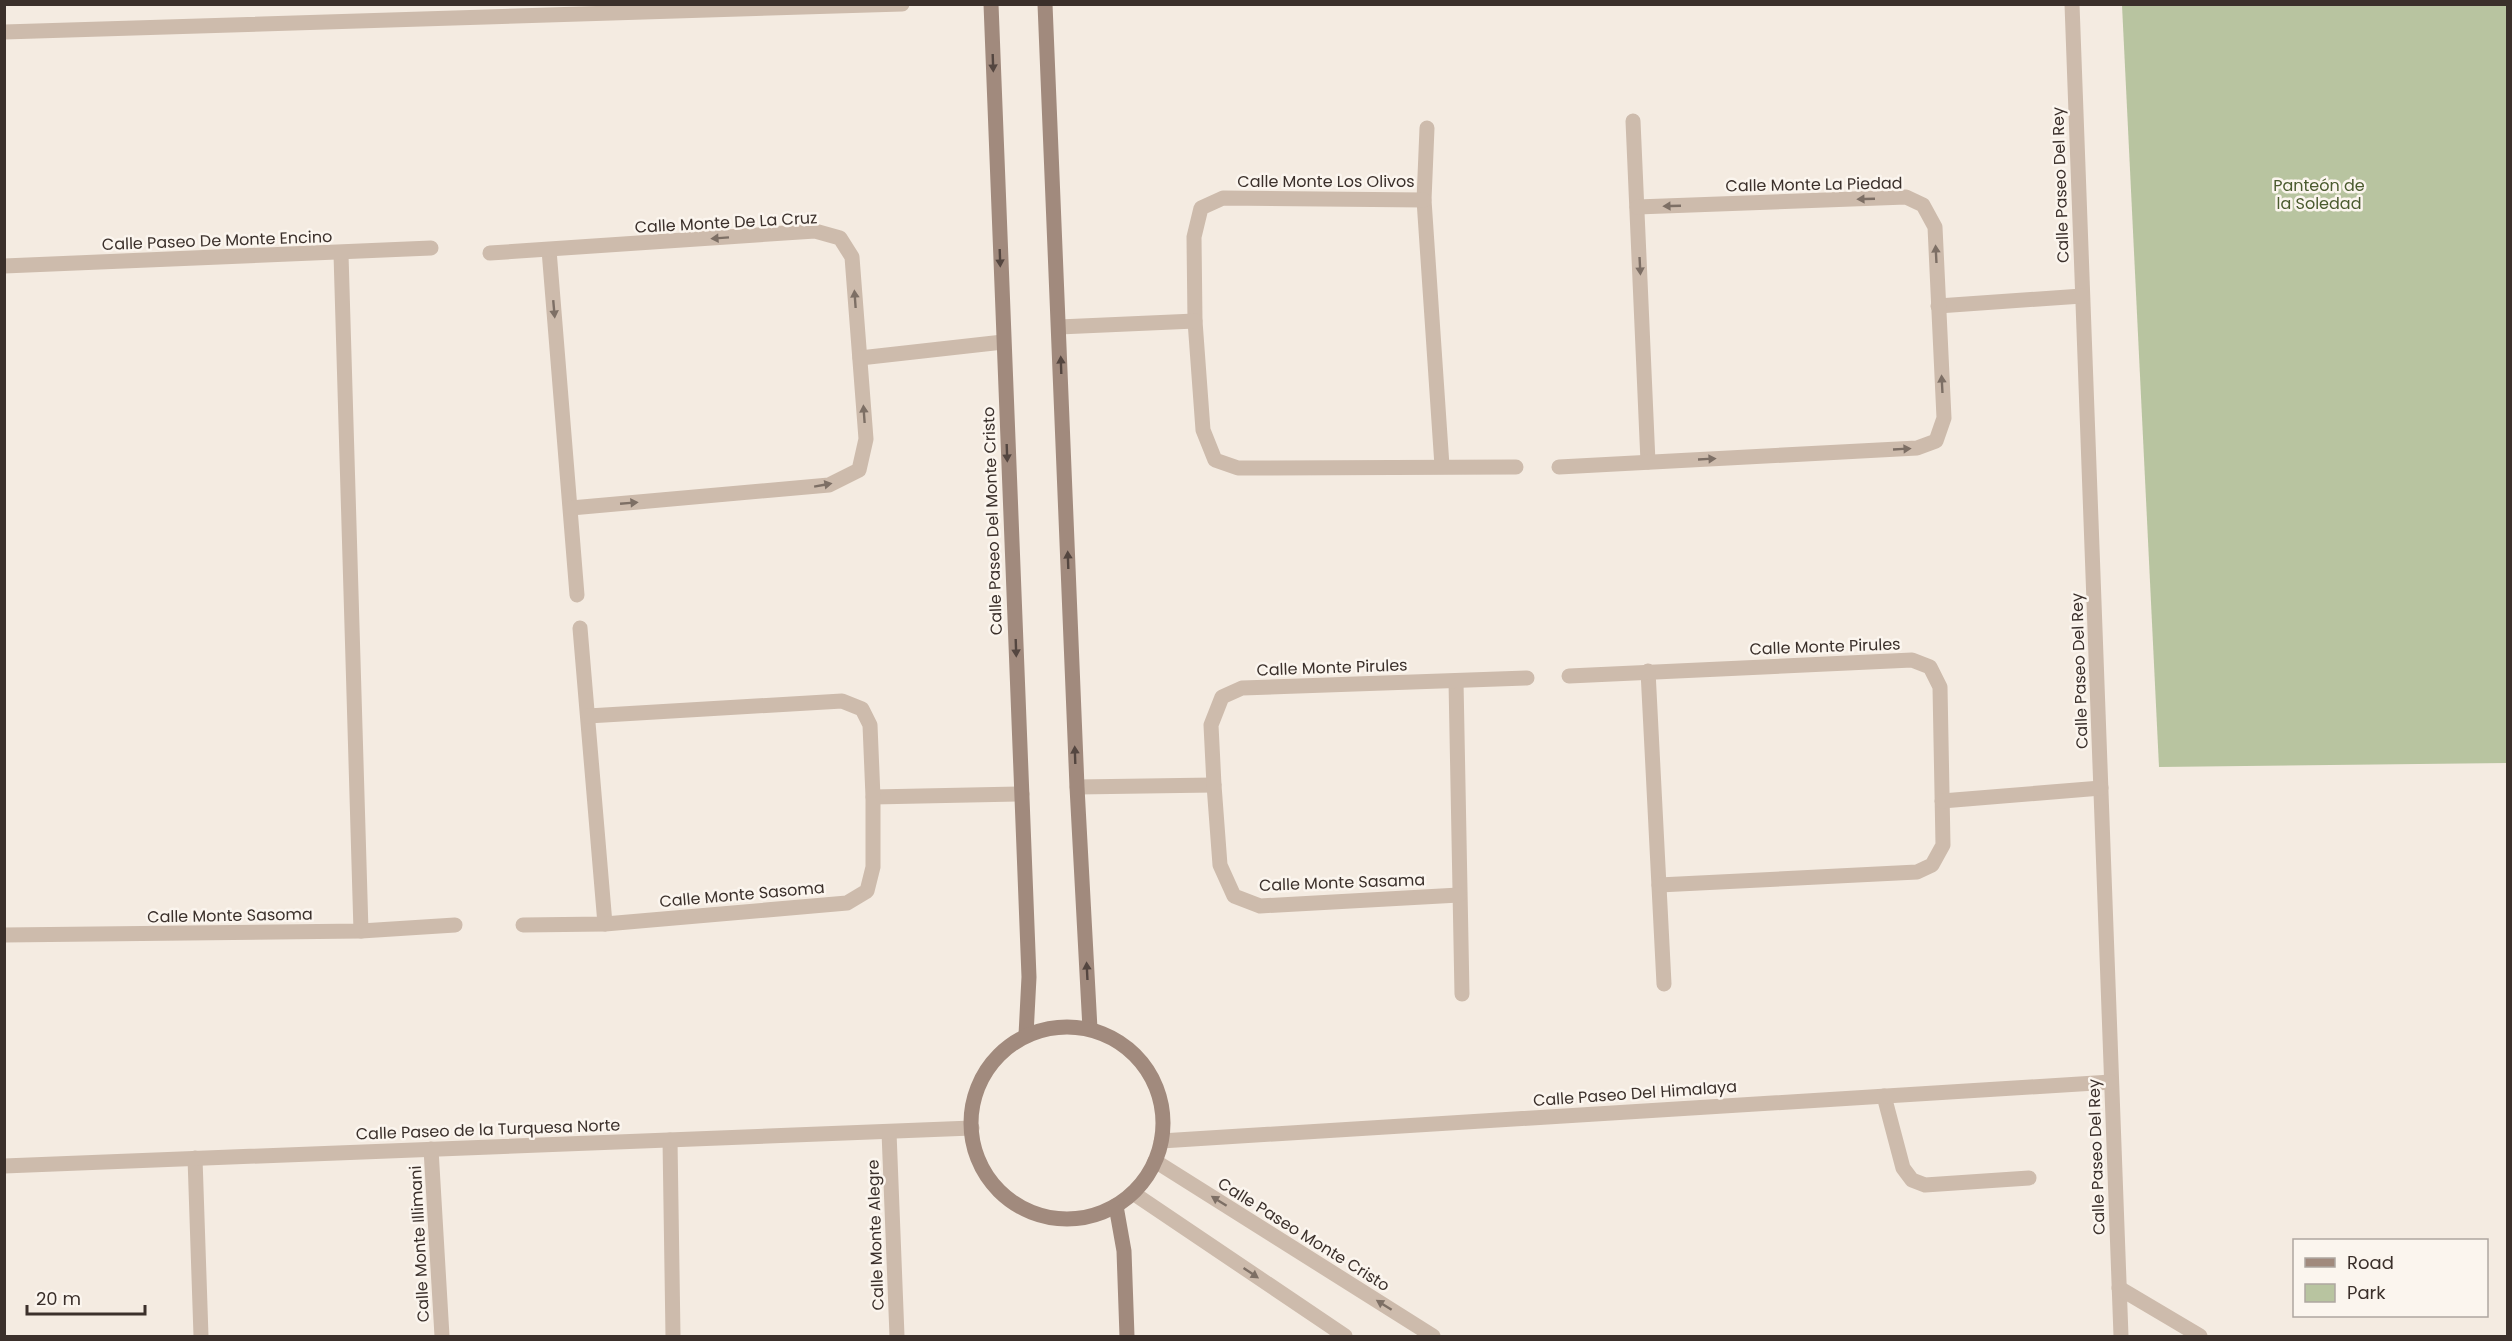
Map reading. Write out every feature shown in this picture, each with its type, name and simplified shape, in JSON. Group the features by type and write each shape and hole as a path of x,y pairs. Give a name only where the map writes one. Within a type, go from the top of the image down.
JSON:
{"main road":[{"name":"Calle Paseo Del Monte Cristo","path":"991,4 1029,977 1026,1035"},
{"path":"1045,4 1077,787 1090,1029"},
{"path":"1069,1026 1090,1029 1117,1040 1139,1059 1155,1084 1162,1112 1161,1141 1155,1161 1133,1193 1116,1206 1087,1217 1056,1219 1026,1210 1001,1193 982,1168 972,1138 972,1107 981,1077 1001,1053 1026,1035 1047,1028 1069,1026"},
{"path":"1116,1206 1124,1251 1127,1336"}],"street":[{"path":"4,32 902,4"},
{"name":"Calle Paseo Del Rey","path":"2072,4 2121,1336"},
{"path":"1559,467 1648,462 1633,121"},
{"path":"1427,128 1424,200 1442,466"},
{"name":"Calle Monte La Piedad","path":"1637,207 1906,197 1923,205 1935,227 1944,418 1936,441 1917,448 1648,462"},
{"name":"Calle Monte Los Olivos","path":"1195,321 1194,237 1201,208 1223,198 1424,200"},
{"name":"Calle Monte De La Cruz","path":"490,253 815,231 840,238 852,257 866,439 859,470 829,485 570,508"},
{"name":"Calle Paseo De Monte Encino","path":"4,266 341,254 431,248"},
{"path":"549,250 577,595"},
{"path":"341,254 361,931"},
{"path":"1938,306 2082,296"},
{"path":"1059,327 1195,321 1203,430 1215,460 1238,468 1516,467"},
{"path":"860,358 1003,342"},
{"path":"580,628 605,924"},
{"name":"Calle Monte Pirules","path":"1569,676 1912,660 1930,667 1940,687 1943,845 1932,865 1917,872 1659,885"},
{"path":"1648,671 1664,984"},
{"name":"Calle Monte Pirules","path":"1214,785 1211,725 1222,698 1242,688 1527,678"},
{"path":"1456,681 1462,994"},
{"name":"Calle Monte Sasoma","path":"523,925 605,924 847,903 867,891 873,867 873,797 870,725 862,709 842,701 588,716"},
{"path":"1077,787 1214,785"},
{"name":"Calle Monte Sasama","path":"1214,785 1220,865 1234,897 1260,906 1459,895"},
{"path":"1942,801 2101,788"},
{"path":"873,797 1022,794"},
{"name":"Calle Monte Sasoma","path":"4,936 361,931 455,925"},
{"name":"Calle Paseo Del Himalaya","path":"1161,1141 2111,1082"},
{"path":"1884,1096 1903,1168 1912,1180 1925,1185 2029,1178"},
{"name":"Calle Paseo de la Turquesa Norte","path":"4,1166 972,1128"},
{"name":"Calle Monte Alegre","path":"890,1132 897,1336"},
{"path":"670,1140 673,1336"},
{"name":"Calle Monte Illimani","path":"431,1149 442,1336"},
{"path":"195,1158 201,1336"},
{"name":"Calle Paseo Monte Cristo","path":"1155,1161 1433,1336"},
{"path":"1133,1193 1344,1336"},
{"path":"2119,1288 2200,1336"}],"green space":[{"name":"Panteón de la Soledad","path":"2122,5 2507,5 2507,763 2159,767"}]}
